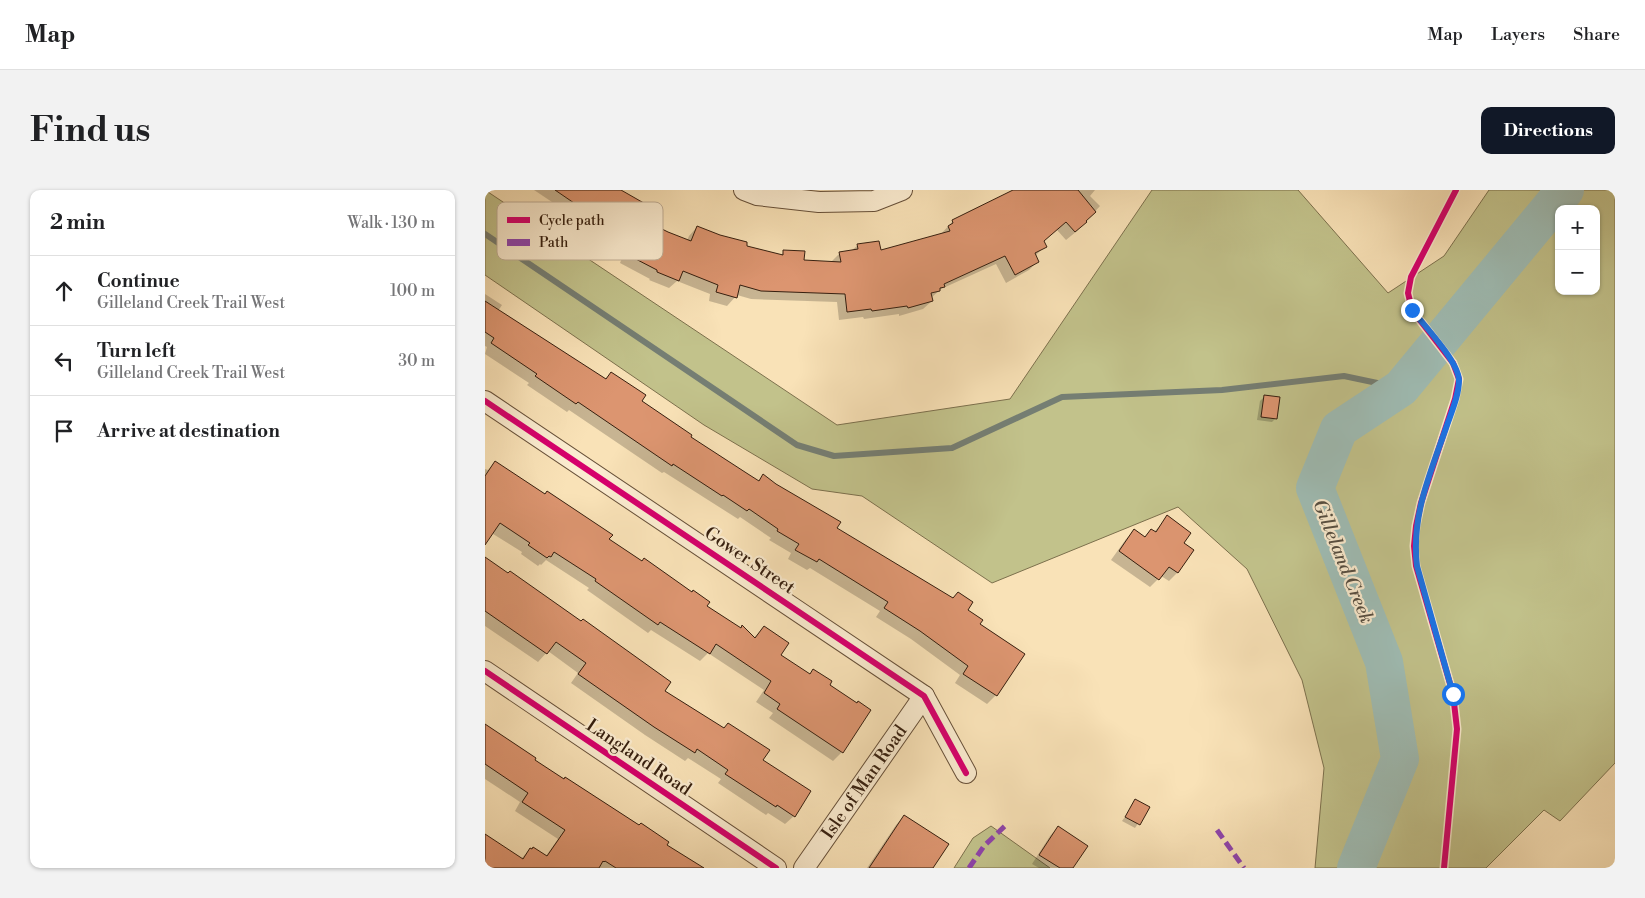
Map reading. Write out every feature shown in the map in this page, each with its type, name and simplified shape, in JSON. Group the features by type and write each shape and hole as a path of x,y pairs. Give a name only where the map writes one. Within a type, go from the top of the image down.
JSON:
{"street":[{"path":"744,190 757,195 819,202 874,201 902,190"},
{"name":"Gower Street","path":"485,401 924,696 966,773"},
{"name":"Langland Road","path":"485,671 776,868"},
{"name":"Isle of Man Road","path":"804,868 924,696"}],"green space":[{"path":"485,190 503,202 497,202 497,260 590,260 837,425 1010,399 1152,190 1298,190 1388,293 1444,256 1489,190 1615,190 1615,763 1560,821 1544,810 1486,868 1315,868 1324,768 1302,680 1247,569 1178,507 992,583 862,496 812,489 704,425 485,275"},
{"path":"991,826 1050,868 954,868 973,838"}],"building":[{"path":"555,190 621,190 642,202 573,202"},
{"path":"1013,190 1078,190 1096,212 1075,232 1066,222 1044,241 1047,247 1035,253 1039,262 1015,275 1005,256 944,284 945,287 940,288 940,291 931,293 933,301 908,308 907,306 847,312 845,294 761,291 740,285 737,298 716,292 718,285 683,271 679,281 657,272 657,270 638,260 663,260 663,230 691,241 697,226 720,235 747,242 747,246 783,255 783,250 805,251 804,260 841,262 839,252 858,249 857,244 879,241 881,250 950,231 948,226 953,223 952,220"},
{"path":"485,301 606,379 611,372 646,395 642,401 692,435 691,437 759,481 763,474 776,484 841,522 837,528 953,598 958,592 973,602 968,610 983,620 980,624 1025,654 997,696 963,674 968,666 920,631 884,608 888,602 819,559 817,562 795,550 799,544 777,531 778,529 749,509 747,511 673,464 672,466 578,402 576,404 535,376 537,374 491,343 494,338 485,332"},
{"path":"1264,395 1280,397 1277,419 1261,417"},
{"path":"495,461 545,494 547,491 613,535 609,539 642,561 644,558 692,592 693,590 710,602 707,606 741,628 742,625 755,638 764,626 789,643 781,655 810,674 813,669 832,681 830,685 871,710 843,753 777,709 780,704 764,693 771,681 716,644 710,654 660,622 658,625 595,581 596,579 554,552 551,557 547,558 528,545 530,543 500,523 485,545 485,476"},
{"path":"1167,515 1191,533 1184,543 1194,550 1178,573 1169,567 1159,580 1119,551 1134,529 1145,537 1151,529 1156,532"},
{"path":"485,557 508,573 510,571 581,621 583,619 671,682 665,691 724,728 728,723 770,750 763,760 811,791 795,817 725,774 728,770 697,749 695,753 578,674 586,663 556,642 547,654 485,611"},
{"path":"485,724 564,779 565,777 639,825 641,823 669,842 667,845 704,868 616,868 603,861 599,868 485,868 485,834 523,859 530,848 532,849 533,847 547,856 565,830 522,802 528,793 485,764"},
{"path":"1135,799 1150,807 1140,825 1125,817"},
{"path":"904,815 949,844 933,868 869,868"},
{"path":"1058,826 1088,846 1073,868 1060,868 1039,855"}],"waterway":[{"name":"Gilleland Creek","path":"1356,868 1400,759 1384,662 1315,488 1339,429 1401,388 1565,190"},
{"path":"485,234 497,242"},
{"path":"523,260 797,445 834,456 952,448 1062,397 1222,390 1344,376 1401,388"}],"marked path":[{"path":"969,868 984,846 1006,825"},
{"path":"1217,830 1244,868"}],"cycle path":[{"path":"1444,868 1457,729 1453,694 1416,566 1414,546 1421,503 1455,399 1459,379 1453,363 1412,310 1408,293 1411,277 1456,190"},
{"path":"485,401 924,696 966,773"},
{"path":"485,671 776,868"}],"route":[{"path":"1412,310 1453,363 1459,379 1455,399 1421,503 1414,546 1417,566 1453,694"}]}
